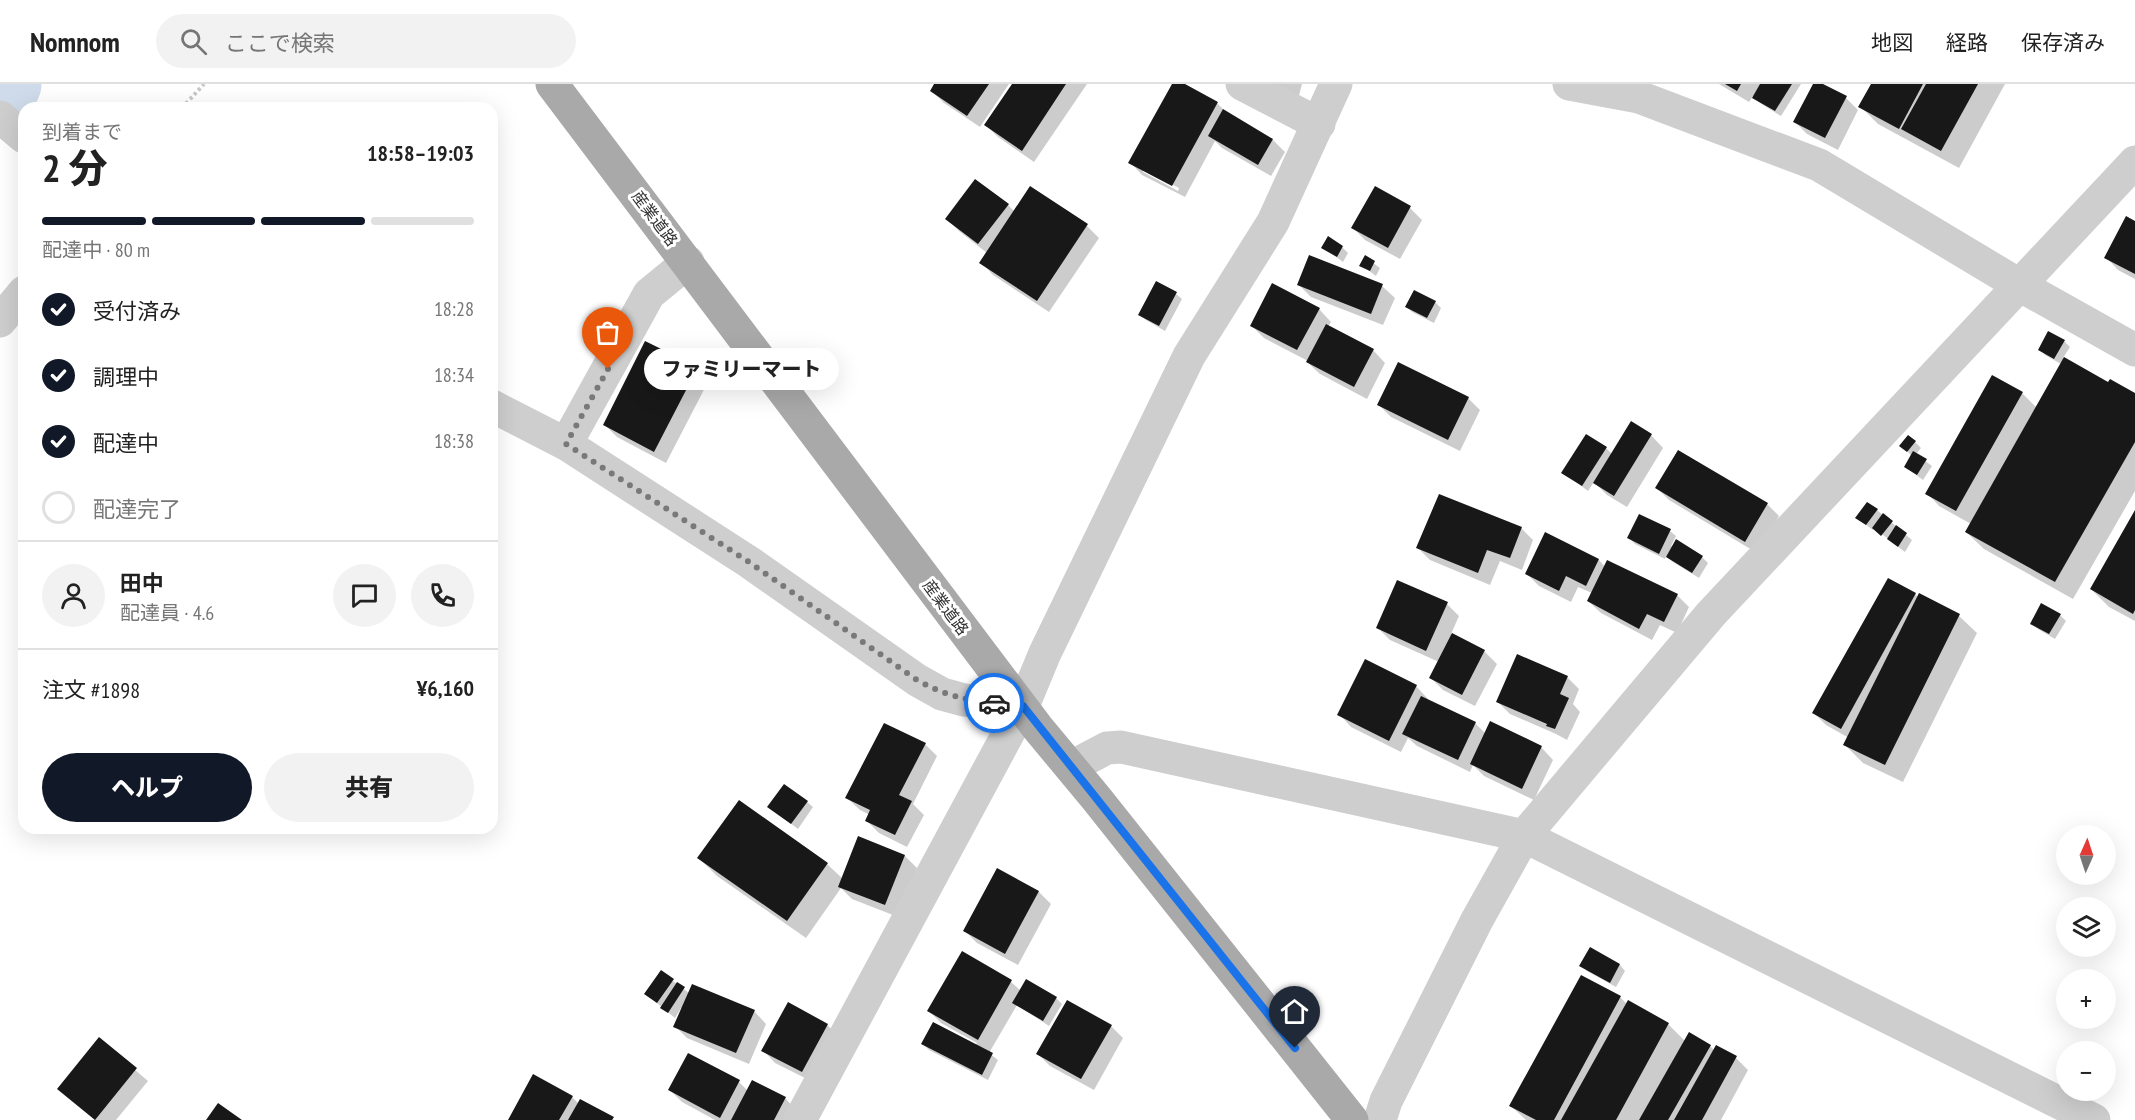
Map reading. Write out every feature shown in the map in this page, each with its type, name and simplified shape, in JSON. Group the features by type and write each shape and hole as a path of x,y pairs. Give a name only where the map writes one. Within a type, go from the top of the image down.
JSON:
{"main road":[{"name":"産業道路","path":"552,84 954,618 1352,1120"}],"street":[{"path":"1242,84 1319,124"},
{"path":"800,1120 1023,706 1045,653 1189,356 1273,222 1336,84"},
{"path":"1569,84 1639,97 1819,165 2021,286 2135,350"},
{"path":"0,117 18,132"},
{"path":"1380,1120 1386,1101 1477,920 1524,836 1711,614 2135,162"},
{"path":"566,444 649,294 688,262"},
{"path":"0,321 18,299"},
{"path":"498,409 566,444 749,562 917,680 942,694 964,700 1023,706"},
{"path":"1071,766 1107,748 1120,747 1524,836 2094,1120"}],"path":[{"path":"188,102 204,84"}],"building":[{"path":"934,84 989,84 967,116 930,91"},
{"path":"1012,84 1066,84 1022,151 984,125"},
{"path":"1172,84 1185,84 1218,102 1172,186 1128,163"},
{"path":"1725,84 1741,84 1737,91"},
{"path":"1760,84 1792,84 1775,111 1752,98"},
{"path":"1813,84 1823,84 1847,96 1825,138 1793,122"},
{"path":"1871,84 1923,84 1899,129 1858,107"},
{"path":"1926,84 1978,84 1941,151 1901,129"},
{"path":"1223,109 1273,139 1258,165 1208,136"},
{"path":"975,179 1009,204 978,244 945,219"},
{"path":"1030,186 1088,224 1037,301 979,263"},
{"path":"1375,186 1411,206 1388,248 1351,228"},
{"path":"2126,216 2135,221 2135,274 2104,258"},
{"path":"1328,236 1343,246 1337,257 1321,248"},
{"path":"1309,255 1383,284 1371,314 1297,285"},
{"path":"1365,255 1375,261 1370,271 1359,266"},
{"path":"1156,281 1177,292 1159,326 1138,315"},
{"path":"1272,283 1320,308 1297,350 1250,326"},
{"path":"1414,290 1436,301 1427,318 1405,307"},
{"path":"1326,324 1374,349 1354,387 1306,362"},
{"path":"2048,331 2065,340 2054,359 2038,350"},
{"path":"645,341 698,367 654,452 603,425"},
{"path":"2064,357 2108,382 2110,379 2135,393 2135,442 2055,582 1965,532"},
{"path":"1398,362 1469,397 1448,440 1377,405"},
{"path":"1992,375 2023,392 1956,511 1925,494"},
{"path":"1631,421 1652,434 1614,496 1593,483"},
{"path":"1586,434 1607,447 1582,486 1561,473"},
{"path":"1908,435 1916,441 1907,452 1899,446"},
{"path":"1678,450 1768,503 1745,542 1655,488"},
{"path":"1913,451 1927,459 1917,475 1904,467"},
{"path":"1439,494 1522,527 1510,558 1487,550 1478,573 1416,548"},
{"path":"1867,502 1878,509 1866,525 1855,518"},
{"path":"2135,510 2135,610 2133,614 2090,589"},
{"path":"1883,513 1893,521 1881,536 1872,528"},
{"path":"1639,514 1671,529 1659,554 1627,538"},
{"path":"1896,525 1907,533 1898,547 1887,539"},
{"path":"1545,532 1599,559 1586,586 1566,576 1559,591 1525,574"},
{"path":"1676,539 1703,556 1692,573 1666,557"},
{"path":"1607,560 1678,594 1664,622 1647,614 1639,629 1587,601"},
{"path":"1888,578 1916,593 1841,729 1812,713"},
{"path":"1397,580 1448,602 1426,651 1376,628"},
{"path":"1919,593 1960,614 1885,765 1843,745"},
{"path":"2041,603 2061,614 2049,634 2030,624"},
{"path":"1452,633 1485,650 1462,695 1429,678"},
{"path":"1517,654 1568,676 1560,694 1569,698 1555,729 1496,702"},
{"path":"1365,659 1417,685 1389,741 1337,715"},
{"path":"1421,696 1476,722 1458,760 1402,734"},
{"path":"1490,721 1542,746 1522,789 1470,764"},
{"path":"884,723 926,743 899,795 912,801 895,835 865,821 870,810 845,798"},
{"path":"784,784 808,801 791,824 767,807"},
{"path":"739,800 828,863 787,921 697,858"},
{"path":"858,836 905,855 885,905 838,887"},
{"path":"997,868 1039,891 1005,954 963,931"},
{"path":"1590,947 1620,964 1610,983 1579,966"},
{"path":"962,951 1012,980 978,1040 927,1011"},
{"path":"661,970 674,979 657,1003 644,994"},
{"path":"1581,975 1621,996 1554,1120 1536,1120 1509,1106"},
{"path":"1026,979 1057,997 1043,1021 1012,1003"},
{"path":"677,982 685,987 668,1013 660,1008"},
{"path":"692,984 755,1010 736,1053 673,1027"},
{"path":"1067,1000 1112,1025 1081,1079 1036,1054"},
{"path":"1628,1000 1669,1023 1616,1120 1561,1120"},
{"path":"788,1002 828,1024 802,1072 761,1051"},
{"path":"933,1022 993,1053 982,1075 921,1044"},
{"path":"1689,1032 1711,1045 1668,1120 1639,1120"},
{"path":"99,1037 137,1068 95,1120 57,1089"},
{"path":"1716,1045 1737,1056 1702,1120 1674,1120"},
{"path":"688,1053 740,1080 720,1118 668,1090"},
{"path":"533,1074 573,1096 559,1120 508,1120"},
{"path":"752,1080 786,1097 774,1120 731,1120"},
{"path":"580,1099 614,1117 612,1120 568,1120"},
{"path":"218,1103 242,1120 206,1120"}],"waterway":[{"path":"0,93 7,84"}],"way so far":[{"path":"608,369 566,444 749,562 917,680 942,694 964,700 994,703"}],"place":[{"name":"ファミリーマート","path":"608,369"}],"route":[{"path":"994,703 1023,706 1295,1048"}]}
